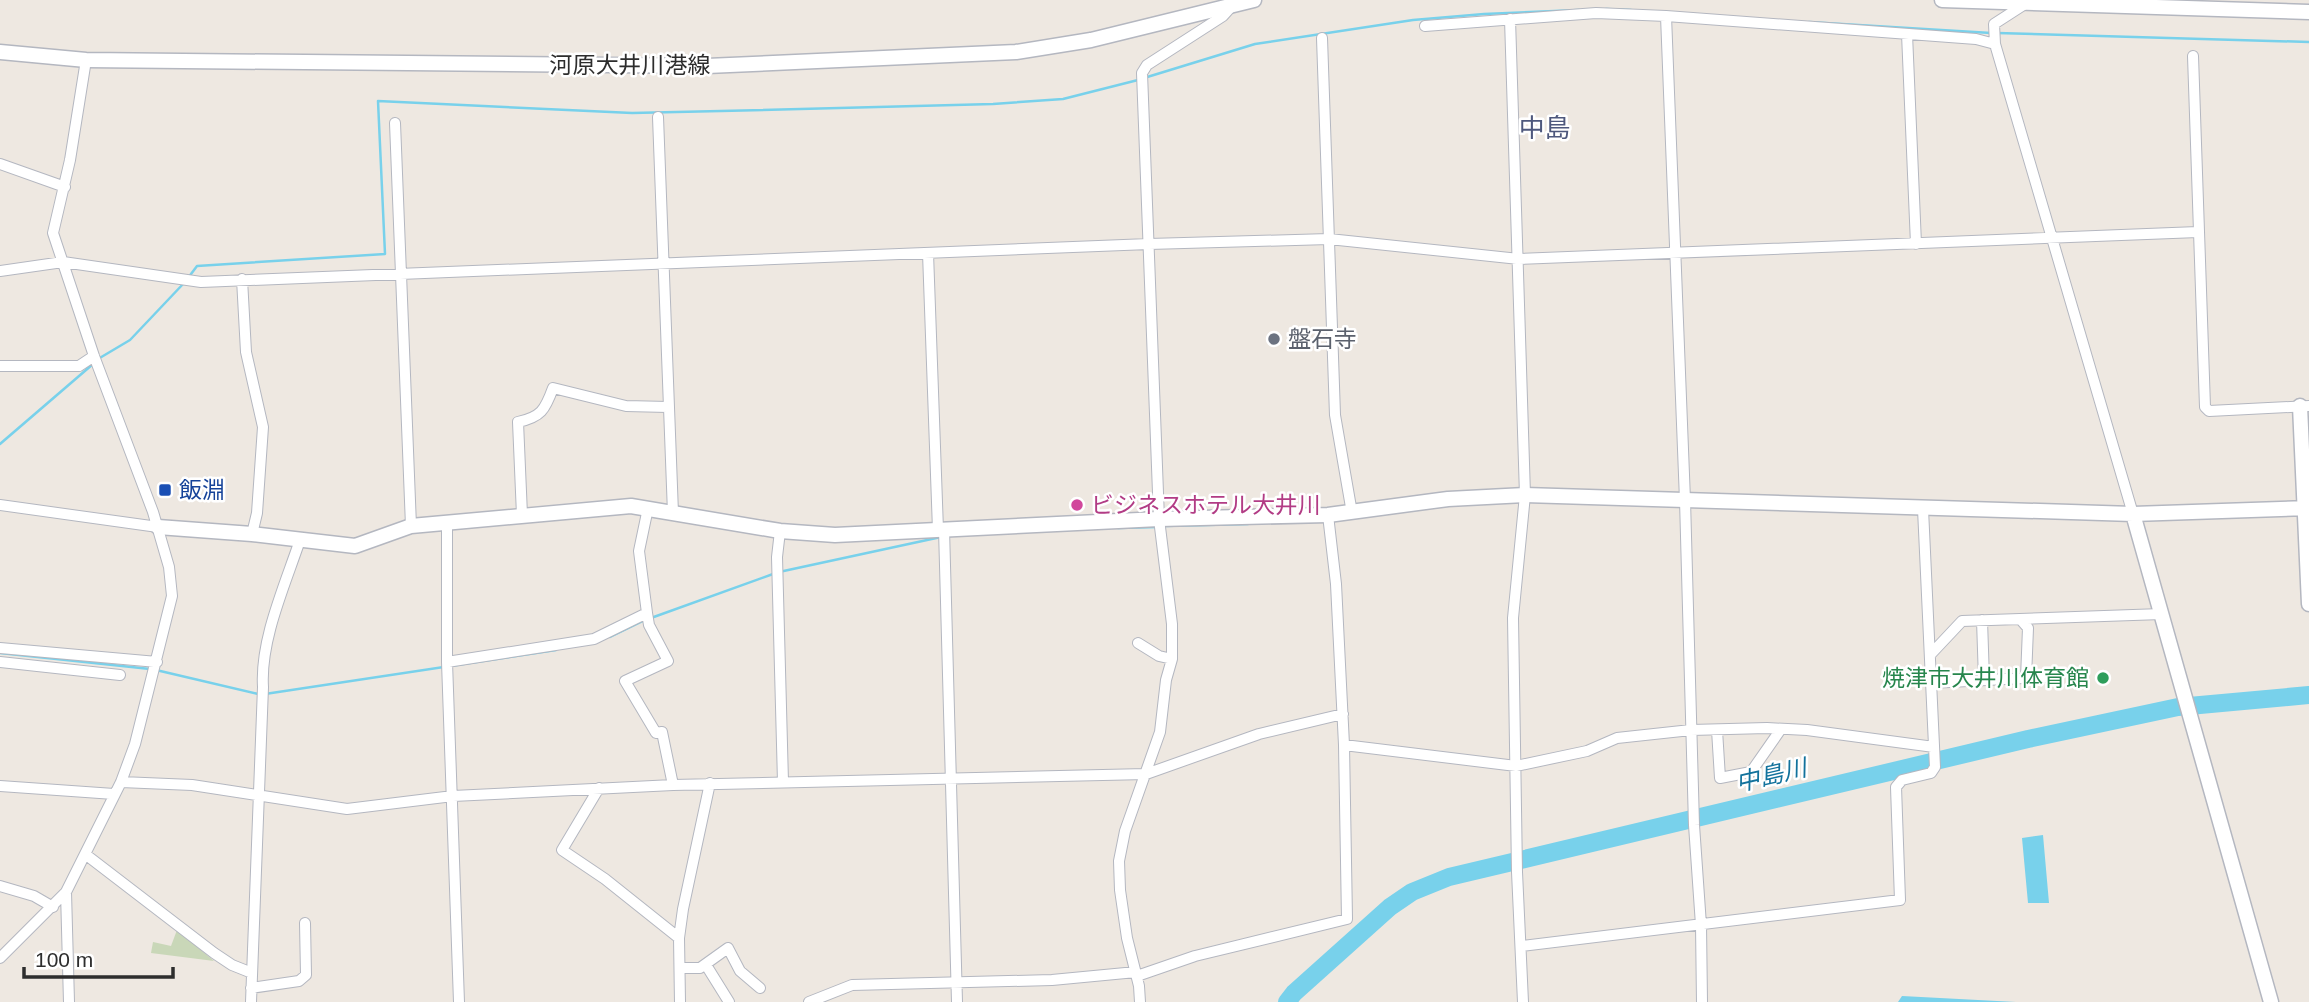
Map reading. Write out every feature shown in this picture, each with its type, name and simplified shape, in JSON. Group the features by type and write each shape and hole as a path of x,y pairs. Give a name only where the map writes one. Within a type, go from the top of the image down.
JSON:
{"street":[{"name":"河原大井川港線","path":"0,52 86,60 707,66 1002,53 1091,40 1254,0"},
{"path":"1942,0 2309,12"},
{"path":"2025,4 1994,24 1995,42 2162,614 2183,697 2271,1002"},
{"path":"1140,1002 1127,939 1119,861 1125,831 1160,732 1172,659 1172,624 1160,524 1142,79 1147,65 1223,16 1233,5"},
{"path":"1425,26 1596,13 1995,42"},
{"path":"1666,16 1685,500 1693,825 1702,1002"},
{"path":"1510,19 1525,495 1513,618 1517,872 1523,1002"},
{"path":"1908,34 1916,244"},
{"path":"1321,38 1335,415 1352,513"},
{"path":"2193,56 2205,407 2209,411 2304,406 2309,604"},
{"path":"0,958 66,892 121,782 135,744 172,596 169,567 158,527 52,233 65,187 86,60"},
{"path":"658,117 673,513"},
{"path":"395,123 411,526"},
{"path":"0,164 65,187"},
{"path":"0,271 63,262 197,281 1329,239 1519,259 2198,232"},
{"path":"928,253 943,533 957,1002"},
{"path":"242,279 246,352 263,428 253,534"},
{"path":"0,366 79,366 96,361"},
{"path":"522,515 518,422 534,418 547,406 552,388 626,406 668,407"},
{"path":"0,505 158,527 253,534 355,546 411,526 631,506 780,531 835,535 943,533 1328,515 1448,499 1525,495 2133,514 2307,508"},
{"path":"648,508 639,551 648,617 668,661 625,681 656,733 662,732 673,785"},
{"path":"1522,946 1900,900 1896,787 1902,780 1931,773 1935,767 1923,509"},
{"path":"809,1002 852,985 956,984 1136,974 1195,956 1347,919 1343,714 1336,584 1328,515"},
{"path":"447,521 448,666 459,1002"},
{"path":"780,531 777,566 783,782"},
{"path":"251,1002 262,666 266,645 300,540"},
{"path":"1930,655 1962,621 2162,614"},
{"path":"448,666 594,639 648,617"},
{"path":"2020,619 2028,628 2026,678"},
{"path":"1982,620 1984,680"},
{"path":"1138,643 1159,656 1172,659"},
{"path":"0,648 157,663"},
{"path":"0,662 120,675"},
{"path":"1931,682 2045,677"},
{"path":"121,782 191,785 347,809 453,796 710,783 1146,774 1259,734 1343,714"},
{"path":"1344,745 1516,766 1587,751 1617,738 1691,730 1781,729 1934,748"},
{"path":"1717,730 1720,778 1751,772 1781,729"},
{"path":"680,1002 679,938 710,783"},
{"path":"0,786 114,794"},
{"path":"599,788 562,850 605,879 679,938"},
{"path":"85,854 214,953 232,965 252,972"},
{"path":"0,886 34,896 53,907"},
{"path":"66,892 69,1002"},
{"path":"251,988 299,981 306,975 306,923"},
{"path":"680,968 700,968 728,948 740,971 760,988"},
{"path":"706,965 729,1002"}],"green space":[{"path":"177,930 214,961 151,953 153,942 171,946"}],"water":[{"path":"2043,835 2049,903 2028,903 2022,838"},
{"path":"1902,996 2016,1002 1898,1002"}],"waterway":[{"path":"1606,9 1631,10"},
{"path":"1144,78 1255,44 1413,20 1579,10"},
{"path":"1809,22 1991,33"},
{"path":"1997,33 2309,42"},
{"path":"188,278 197,266 385,254 378,101 632,113 993,104 1063,99 1138,80"},
{"path":"98,359 130,340 184,283"},
{"path":"0,444 93,364"},
{"path":"1164,526 1248,524"},
{"path":"1118,528 1157,527"},
{"path":"779,572 941,537"},
{"path":"651,618 773,574"},
{"path":"610,637 645,620"},
{"path":"265,694 556,650"},
{"path":"0,653 150,669"},
{"path":"156,670 258,694"},
{"name":"中島川","path":"1287,1002 1390,907 1412,892 1449,877 2028,739 2178,707 2309,695"}],"place":[{"name":"盤石寺","path":"1274,339"},
{"name":"飯淵","path":"165,490"},
{"name":"ビジネスホテル大井川","path":"1077,505"},
{"name":"焼津市大井川体育館","path":"2103,678"}],"district":[{"name":"中島","path":"1545,128"}]}
